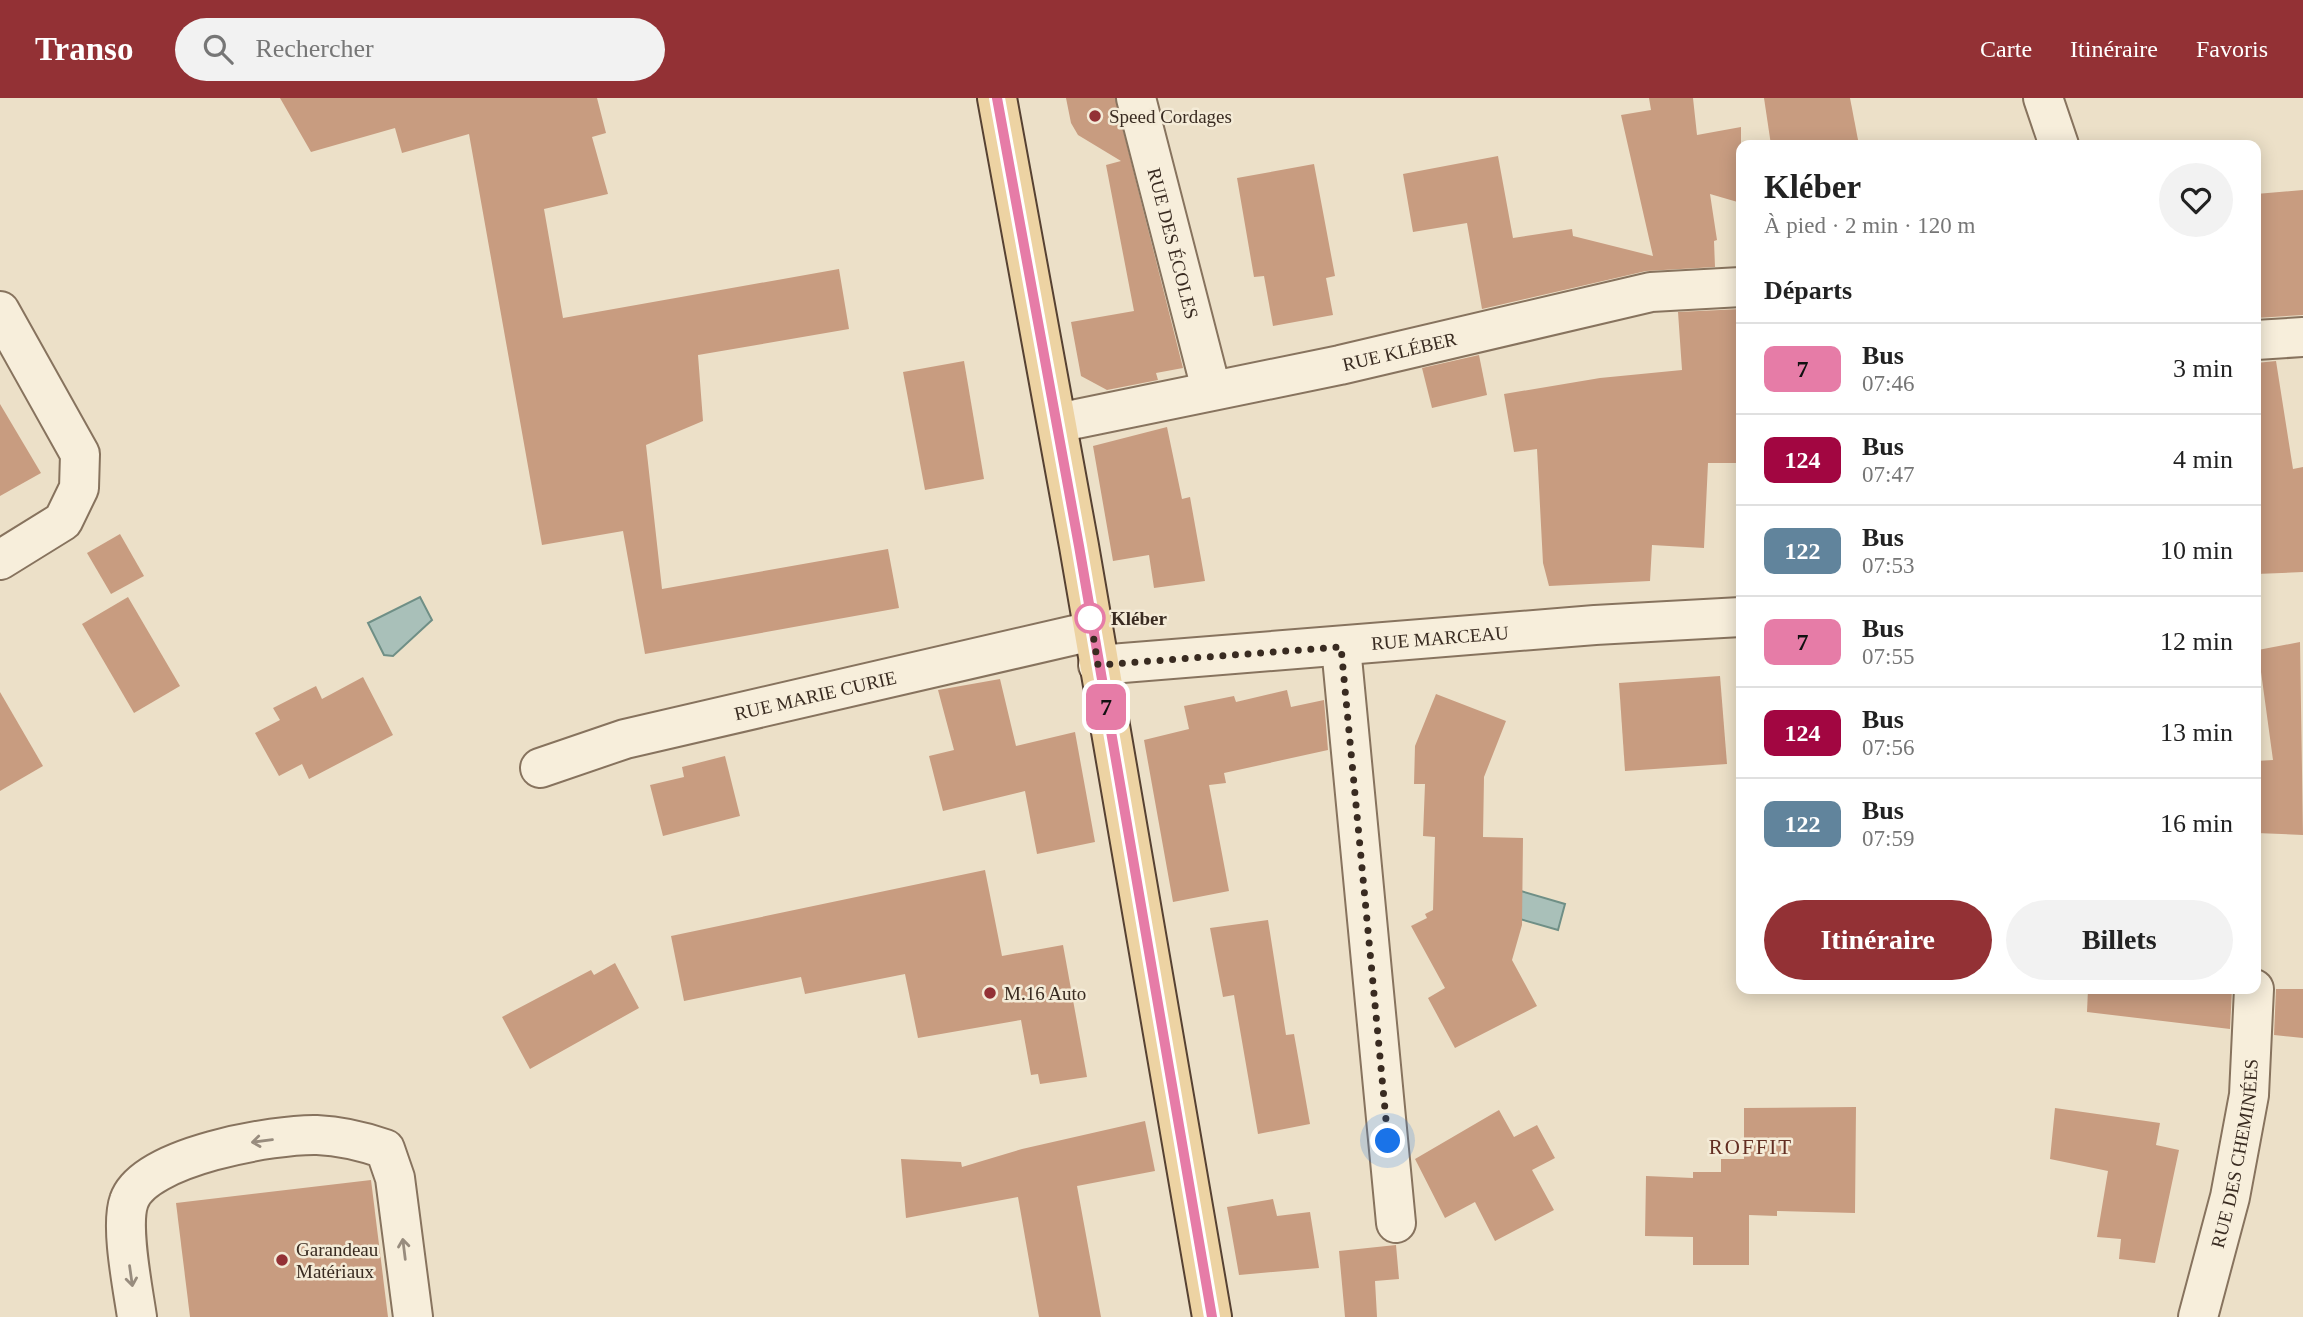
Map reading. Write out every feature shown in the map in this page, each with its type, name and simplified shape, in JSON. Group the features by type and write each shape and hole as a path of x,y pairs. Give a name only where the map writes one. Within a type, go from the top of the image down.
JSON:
{"main road":[{"path":"997,98 1057,423 1212,1317"}],"street":[{"name":"RUE DES ÉCOLES","path":"1136,98 1212,389"},
{"path":"2043,98 2057,140"},
{"name":"RUE KLÉBER","path":"1057,423 1212,389 1340,365 1651,292 1736,287"},
{"path":"0,311 80,454 79,488 63,521 0,560"},
{"path":"2261,340 2303,337"},
{"name":"RUE MARCEAU","path":"1095,648 1341,647 1595,625 1736,617"},
{"path":"1341,647 1396,1223"},
{"name":"RUE MARIE CURIE","path":"540,768 625,738 1095,648"},
{"name":"RUE DES CHEMINÉES","path":"2198,1317 2230,1197 2249,1095 2254,994"},
{"path":"137,1317 128,1252 128,1202 137,1185 170,1165 240,1144 314,1135 357,1139 385,1149 396,1178 412,1317"}],"water":[{"path":"420,597 432,620 393,656 384,655 368,623"},
{"path":"1514,889 1565,904 1558,930 1506,915"}],"building":[{"path":"280,98 597,98 606,133 592,137 608,194 544,209 563,318 839,269 849,329 698,355 703,421 646,445 662,589 888,549 899,608 645,654 623,531 542,545 469,134 402,153 395,128 311,152"},
{"path":"1066,98 1115,98 1183,368 1156,373 1158,380 1107,390 1081,376 1071,322 1134,311 1106,165 1121,161 1078,135 1071,123"},
{"path":"1649,98 1693,98 1697,135 1741,127 1741,140 1736,140 1736,202 1710,194 1717,240 1714,241 1715,267 1646,271 1482,309 1467,223 1413,232 1403,174 1498,156 1513,238 1572,229 1573,236 1653,256 1621,115 1651,110"},
{"path":"1764,98 1850,98 1858,140 1770,140"},
{"path":"1314,164 1335,276 1326,278 1333,315 1273,326 1264,276 1254,277 1237,178"},
{"path":"2303,190 2303,315 2261,318 2261,194"},
{"path":"1736,309 1736,463 1708,463 1704,548 1652,545 1650,581 1549,586 1543,563 1537,449 1514,452 1504,394 1600,378 1682,370 1678,312"},
{"path":"1479,355 1487,395 1432,408 1422,368"},
{"path":"964,361 984,479 925,490 903,372"},
{"path":"2276,361 2293,469 2303,467 2303,572 2261,574 2261,362"},
{"path":"0,404 41,473 0,496"},
{"path":"1167,427 1182,499 1190,497 1205,581 1154,588 1149,555 1113,561 1093,446"},
{"path":"120,534 144,576 111,594 87,553"},
{"path":"128,597 180,686 134,713 82,624"},
{"path":"2300,642 2303,835 2261,833 2261,761 2273,760 2261,672 2261,649"},
{"path":"1720,676 1727,764 1625,771 1619,683"},
{"path":"363,677 393,735 309,779 302,764 279,776 255,733 280,720 273,708 316,686 322,699"},
{"path":"1000,679 1016,746 1075,732 1095,842 1037,854 1025,791 943,811 929,756 954,750 938,690"},
{"path":"1287,690 1291,707 1324,700 1328,750 1224,773 1226,783 1209,785 1229,891 1173,902 1144,740 1189,729 1184,706 1234,696 1236,702"},
{"path":"0,692 43,766 0,791"},
{"path":"1436,694 1506,721 1484,777 1483,837 1523,838 1522,925 1512,960 1537,1006 1455,1048 1428,998 1445,988 1411,926 1427,918 1425,914 1433,910 1435,837 1423,836 1425,784 1414,784 1415,746"},
{"path":"725,756 740,816 663,836 650,785 684,777 682,767"},
{"path":"985,870 1002,956 1063,945 1087,1077 1040,1084 1038,1074 1031,1075 1021,1020 918,1038 905,974 805,994 801,977 684,1001 671,936"},
{"path":"1268,920 1286,1035 1294,1034 1310,1124 1258,1134 1234,995 1223,997 1210,928"},
{"path":"615,963 639,1008 530,1069 502,1017 591,970 594,975"},
{"path":"2276,989 2303,989 2303,1038 2274,1035"},
{"path":"2088,994 2232,994 2230,1029 2087,1012"},
{"path":"1856,1107 1855,1213 1777,1211 1777,1216 1749,1215 1749,1265 1693,1265 1693,1237 1645,1236 1646,1176 1693,1178 1693,1172 1721,1172 1721,1159 1744,1159 1744,1108"},
{"path":"2055,1108 2160,1123 2156,1145 2179,1150 2155,1263 2119,1259 2121,1239 2097,1237 2108,1171 2050,1159"},
{"path":"1499,1110 1514,1137 1537,1125 1555,1158 1532,1170 1554,1210 1495,1241 1475,1202 1445,1218 1415,1159"},
{"path":"1145,1121 1155,1171 1077,1186 1101,1317 1039,1317 1018,1197 906,1218 901,1159 961,1162 962,1167 1022,1149"},
{"name":"Garandeau Matériaux","path":"371,1180 388,1317 190,1317 176,1203"},
{"path":"1273,1199 1277,1216 1310,1212 1319,1268 1239,1275 1227,1207"},
{"path":"1396,1245 1399,1279 1375,1281 1377,1317 1345,1317 1339,1251"}],"bus line":[{"name":"7","path":"997,98 1079,546 1212,1317"}],"place":[{"name":"Speed Cordages","path":"1095,116"},
{"name":"Kléber","path":"1090,618"},
{"name":"M.16 Auto","path":"990,993"},
{"name":"Garandeau Matériaux","path":"282,1260"}],"district":[{"name":"ROFFIT","path":"1751,1147"}],"route":[{"path":"1090,618 1089,610 1098,665 1341,647 1388,1141"}]}
